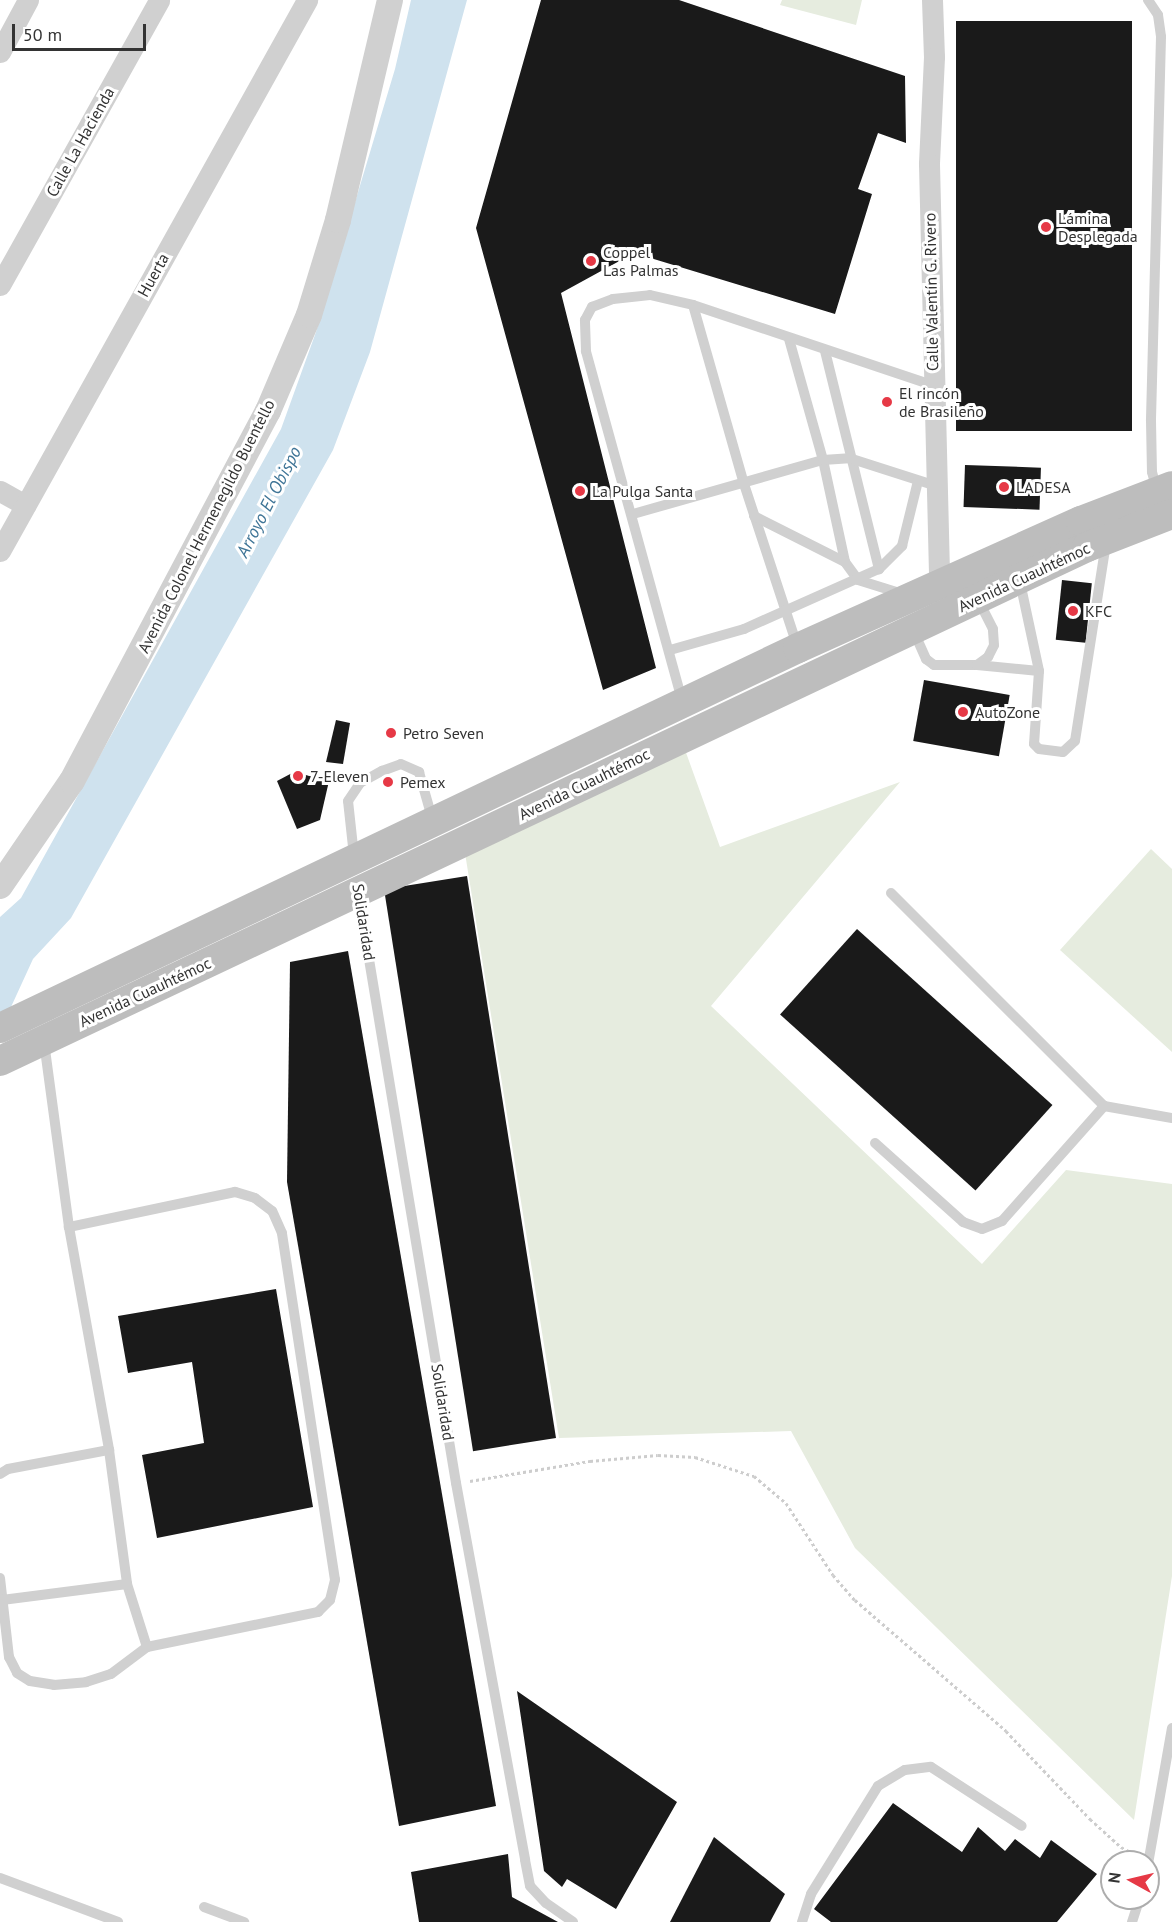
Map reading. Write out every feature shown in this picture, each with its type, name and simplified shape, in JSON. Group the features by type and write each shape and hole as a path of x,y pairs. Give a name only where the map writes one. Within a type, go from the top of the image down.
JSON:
{"main road":[{"name":"Avenida Cuauhtémoc","path":"0,1061 31,1027 356,876 886,642 1107,539 1166,502"},
{"name":"Avenida Cuauhtémoc","path":"356,876 433,823 798,648 939,584 1166,502"},
{"path":"886,642 901,623 931,604 939,584 957,589 1019,579"}],"street":[{"path":"0,52 28,0"},
{"name":"Calle La Hacienda","path":"0,285 159,0"},
{"name":"Huerta","path":"0,551 307,0"},
{"name":"Avenida Colonel Hermenegildo Buentello","path":"0,886 72,781 267,411 309,315 338,220 390,0"},
{"name":"Calle Valentín G. Rivero","path":"932,0 934,57 929,164 932,385 927,484 939,584"},
{"path":"0,491 25,505"}],"lane":[{"path":"1148,0 1158,15 1161,37 1151,421 1152,472 1166,502"},
{"path":"682,702 633,514 586,351 585,320 592,307 613,299 650,295 693,305 932,385"},
{"path":"693,305 744,484 798,648"},
{"path":"789,339 822,460 844,562"},
{"path":"825,351 849,458 879,569"},
{"path":"633,514 822,460 849,458 927,484 902,546 879,569 787,612 670,651"},
{"path":"754,516 844,562 858,580 912,596"},
{"path":"1019,579 1039,671 1035,744 1039,749 1063,752 1075,741 1107,539"},
{"path":"977,598 993,629 994,645 988,657 977,665"},
{"path":"913,629 926,659 934,665 977,665 1039,671"},
{"name":"Solidaridad","path":"433,823 419,772 401,764 360,783 348,801 356,876 456,1482 530,1886 546,1903 573,1922"},
{"path":"891,893 1104,1106 1172,1118"},
{"path":"31,1027 109,1450 127,1584 147,1647"},
{"path":"876,1143 963,1222 982,1229 1002,1221 1104,1106"},
{"path":"0,1578 9,1657 17,1673 30,1682 54,1685 86,1682 111,1674 147,1647 318,1612 330,1600 335,1580 282,1233 272,1211 255,1198 235,1192 69,1227"},
{"path":"0,1474 8,1469 109,1450"},
{"path":"2,1600 127,1584"},
{"path":"1150,1850 1172,1728"},
{"path":"802,1922 812,1893 878,1786 905,1770 931,1767 1022,1826"},
{"path":"0,1878 118,1922"},
{"path":"204,1906 244,1922"}],"path":[{"path":"456,1482 658,1455 695,1456 754,1476 786,1503 833,1575 855,1600 1006,1731 1126,1850"}],"shaded area":[{"path":"782,0 862,0 856,25 780,5"},
{"path":"684,747 720,847 900,782 711,1006 982,1264 1066,1170 1172,1184 1172,1576 1134,1820 855,1548 791,1431 559,1438 465,853"},
{"path":"1151,849 1172,869 1172,1052 1060,950"}],"water":[{"name":"Arroyo El Obispo","path":"411,0 467,0 370,352 333,450 71,918 33,959 0,1031 0,917 21,898 281,429 316,332 395,69"}],"building":[{"name":"La Pulga Santa","path":"541,0 679,0 905,76 906,143 878,133 858,189 872,194 835,314 634,253 561,293 656,668 603,690 476,228"},
{"name":"Lámina Desplegada","path":"956,21 1132,21 1132,431 956,431"},
{"name":"LADESA","path":"965,465 1041,468 1039,510 964,507"},
{"name":"KFC","path":"1062,580 1092,583 1086,643 1056,640"},
{"name":"AutoZone","path":"924,680 1010,695 999,756 913,741"},
{"path":"336,720 350,723 343,764 326,762"},
{"name":"7-Eleven","path":"294,772 329,781 320,820 297,829 277,781"},
{"path":"467,876 556,1438 473,1451 384,889"},
{"path":"857,929 1052,1105 975,1190 780,1014"},
{"path":"348,951 496,1806 399,1826 287,1182 290,962"},
{"path":"276,1289 313,1507 157,1538 142,1455 204,1443 192,1362 128,1373 118,1316"},
{"path":"517,1691 677,1802 616,1909 567,1879 562,1887 544,1871"},
{"path":"893,1803 962,1852 978,1827 1005,1851 1015,1839 1040,1858 1051,1840 1097,1874 1057,1922 831,1922 814,1909"},
{"path":"714,1837 785,1894 770,1922 670,1922"},
{"path":"508,1854 512,1897 558,1922 419,1922 411,1872"}],"place":[{"name":"Lámina Desplegada","path":"1046,227"},
{"name":"Coppel Las Palmas","path":"591,261"},
{"name":"El rincón de Brasileño","path":"887,402"},
{"name":"LADESA","path":"1004,487"},
{"name":"La Pulga Santa","path":"580,491"},
{"name":"KFC","path":"1073,611"},
{"name":"AutoZone","path":"963,712"},
{"name":"Petro Seven","path":"391,733"},
{"name":"7-Eleven","path":"298,776"},
{"name":"Pemex","path":"388,782"}]}
